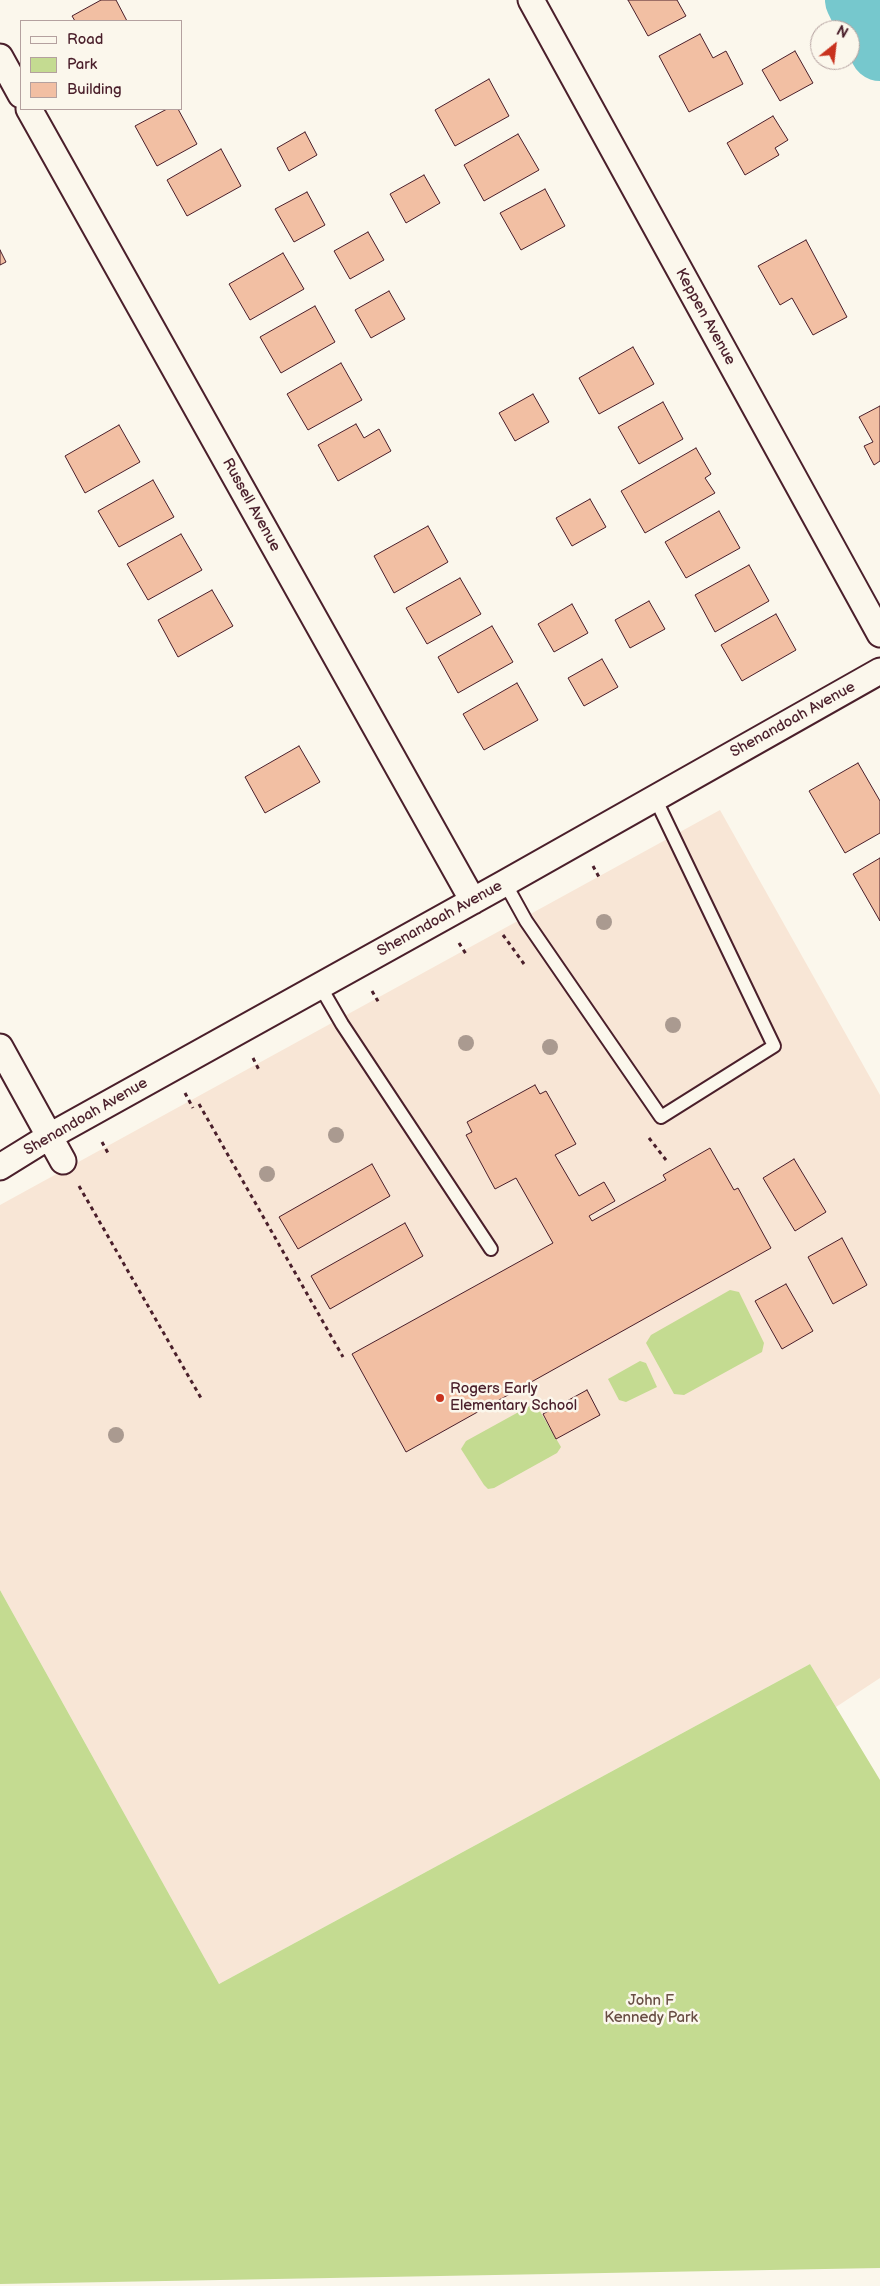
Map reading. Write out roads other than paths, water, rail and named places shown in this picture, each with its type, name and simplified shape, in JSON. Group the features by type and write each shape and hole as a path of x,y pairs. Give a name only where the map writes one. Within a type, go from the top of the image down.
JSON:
{"street":[{"name":"Keppen Avenue","path":"531,0 880,634"},
{"path":"0,57 20,93"},
{"name":"Russell Avenue","path":"30,110 473,901"},
{"name":"Shenandoah Avenue","path":"0,1167 50,1136 473,901 880,671"},
{"path":"0,1047 63,1161"}],"lane":[{"path":"505,883 526,922 661,1117 774,1046 655,798"},
{"path":"320,986 342,1024 491,1249"}],"waterway":[{"path":"855,0 880,51"}],"place":[{"name":"Rogers Early Elementary School","path":"440,1398"}],"park label":[{"name":"John F Kennedy Park","path":"651,2010"}]}
